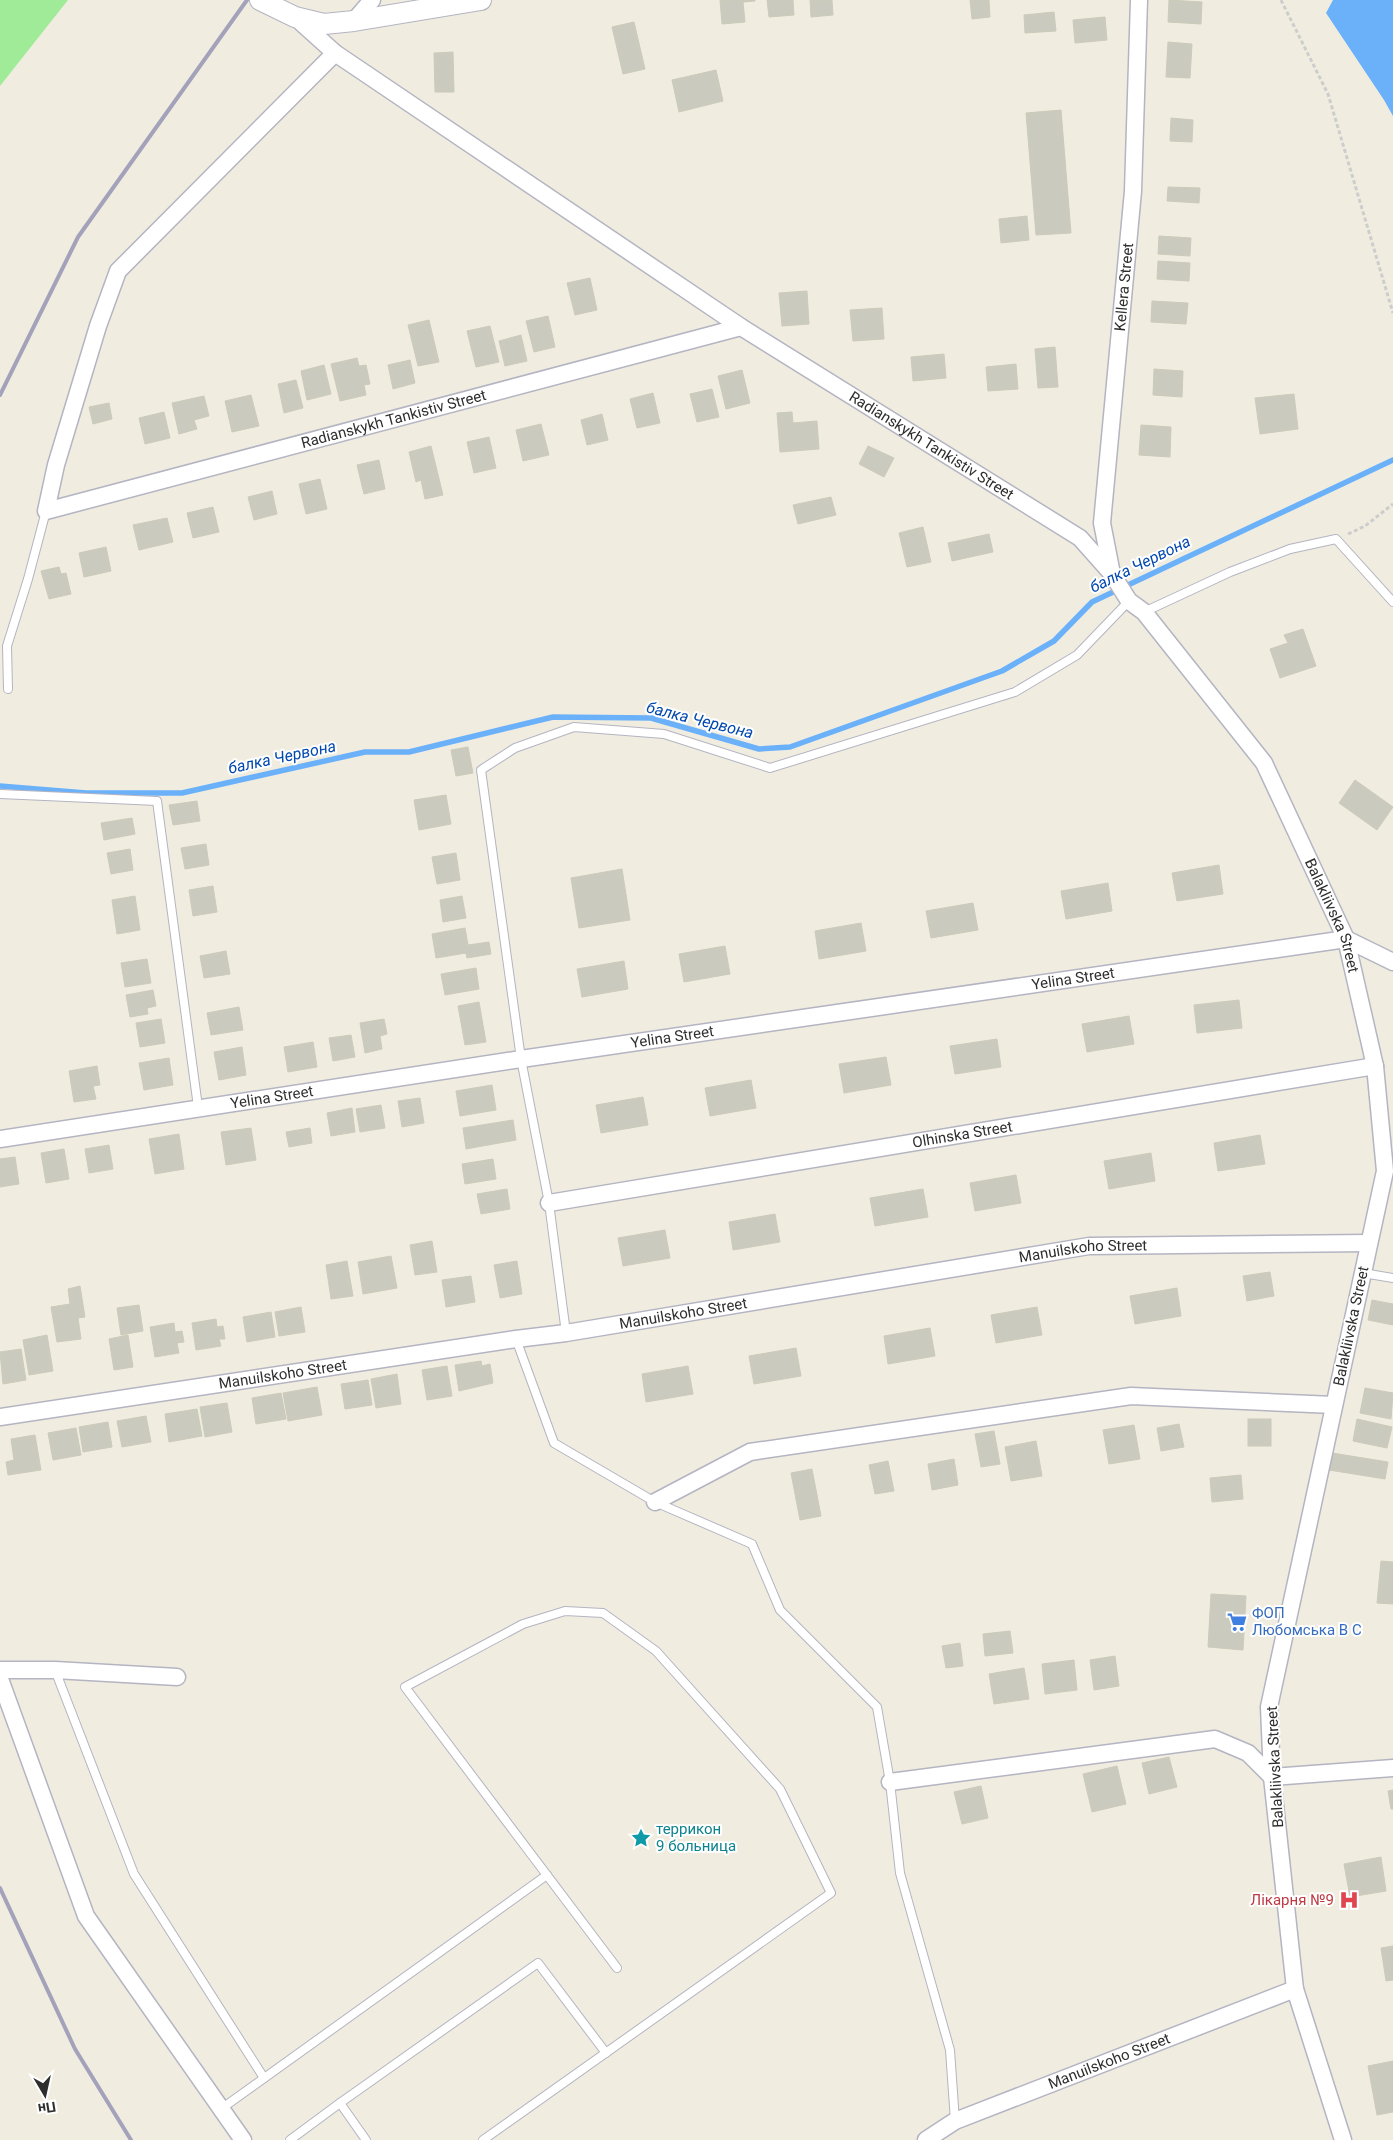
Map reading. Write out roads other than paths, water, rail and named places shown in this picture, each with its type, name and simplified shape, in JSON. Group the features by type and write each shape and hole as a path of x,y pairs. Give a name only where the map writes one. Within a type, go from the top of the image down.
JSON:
{"street":[{"path":"260,0 295,17 324,24 354,21 481,0"},
{"path":"354,21 372,0"},
{"name":"Kellera Street","path":"1112,574 1102,523 1133,191 1139,0"},
{"name":"Radianskykh Tankistiv Street","path":"295,17 336,52 741,327 1080,538 1112,574"},
{"path":"46,511 56,465 98,326 118,271 336,52"},
{"name":"Radianskykh Tankistiv Street","path":"46,511 741,327"},
{"name":"Balakliivska Street","path":"1112,574 1129,601 1144,612 1264,763 1346,939 1375,1066 1384,1171 1269,1707 1272,1777 1295,1989 1343,2140"},
{"path":"1346,939 1393,962"},
{"name":"Yelina Street","path":"0,1139 198,1107 521,1059 1346,939"},
{"name":"Olhinska Street","path":"549,1203 1375,1066"},
{"name":"Manuilskoho Street","path":"0,1417 566,1333 1089,1246 1369,1243"},
{"path":"655,1502 750,1452 1131,1396 1334,1405"},
{"path":"0,1670 55,1670 177,1677"},
{"path":"0,1679 86,1916 243,2140"},
{"path":"890,1782 1215,1740 1248,1753 1272,1777 1393,1768"},
{"name":"Manuilskoho Street","path":"926,2140 955,2121 1295,1989"}],"lane":[{"path":"8,689 7,646 28,579 46,511"},
{"path":"1144,612 1230,572 1290,549 1336,539 1393,602"},
{"path":"566,1333 549,1203 521,1059 481,770 516,748 574,728 664,734 770,768 1015,692 1077,655 1129,601"},
{"path":"0,794 157,801 198,1107"},
{"path":"1363,1273 1393,1278"},
{"path":"516,1339 554,1443 655,1502 752,1544 780,1610 877,1706 890,1782 900,1873 950,2050 955,2121"},
{"path":"483,2140 831,1894 780,1789 656,1651 603,1612 565,1612 523,1624 405,1687 617,1968"},
{"path":"55,1670 134,1874 264,2078"},
{"path":"221,2108 547,1875"},
{"path":"290,2140 538,1963 606,2053"},
{"path":"340,2103 366,2140"}],"water":[{"path":"1333,0 1393,0 1393,116 1326,13"}],"waterway":[{"name":"балка Червона","path":"0,786 86,793 182,793 365,752 409,752 553,717 651,718 759,749 790,747 1002,671 1054,641 1092,602 1393,460"}],"railway":[{"path":"0,395 78,237 247,0"},
{"path":"0,1888 75,2049 131,2140"}],"place":[{"name":"ФОП Любомська В С","path":"1237,1622"},
{"name":"террикон 9 больница","path":"641,1838"},
{"name":"Лікарня №9","path":"1349,1900"}]}
